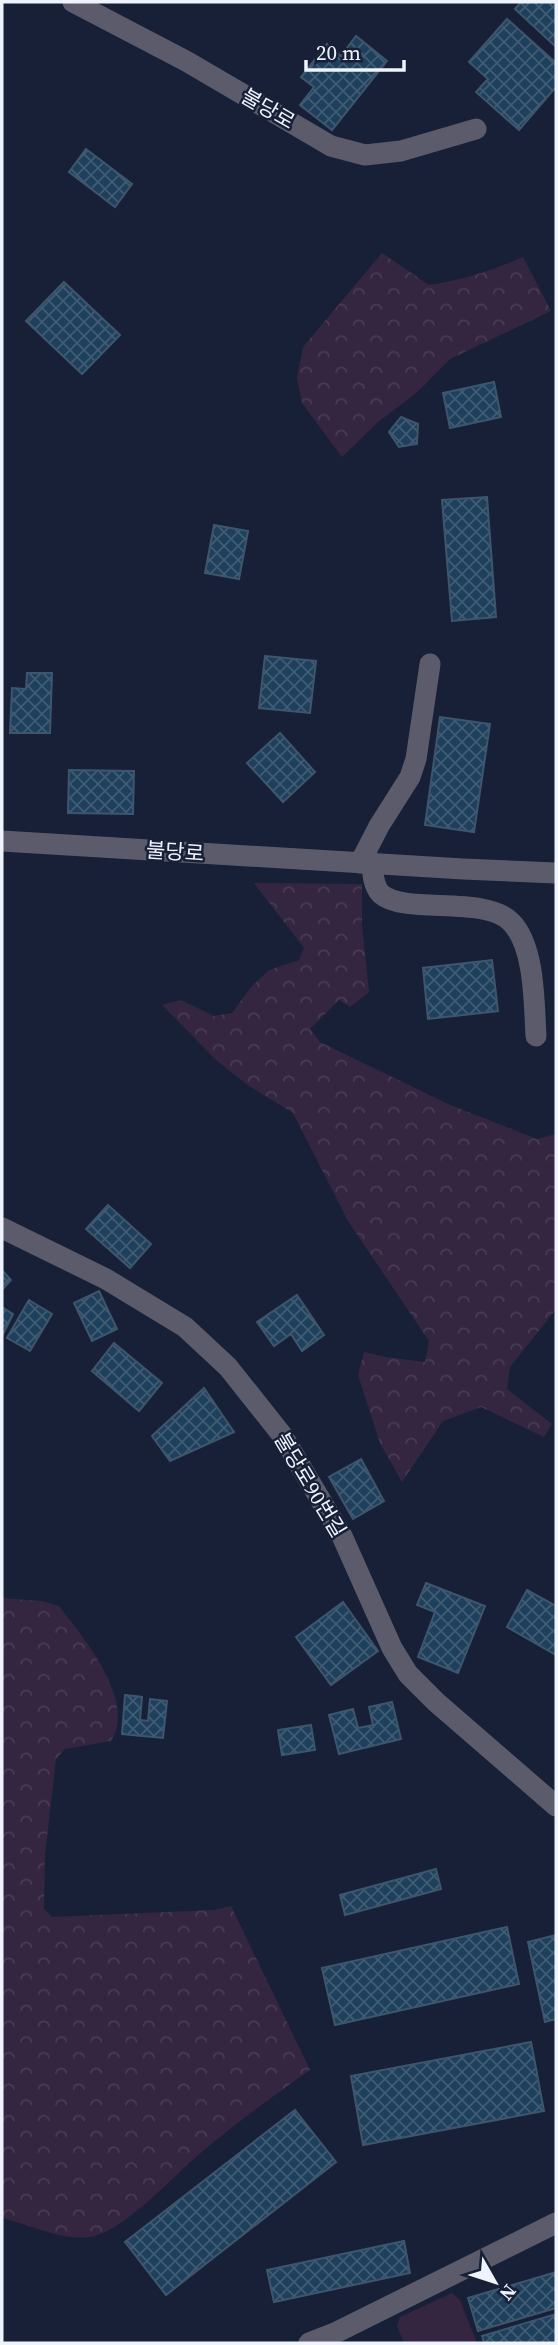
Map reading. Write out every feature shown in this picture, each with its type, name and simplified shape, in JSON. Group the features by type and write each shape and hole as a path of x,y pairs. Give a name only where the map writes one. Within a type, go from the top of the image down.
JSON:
{"lane":[{"name":"불당로","path":"74,2 186,61 331,146 365,155 377,154 401,151 476,129"},
{"path":"430,664 416,759 410,777 379,826 360,863 380,893 394,901 457,906 493,912 510,920 521,936 528,959 534,996 536,1036"},
{"name":"불당로","path":"2,841 556,873"},
{"name":"불당로90번길","path":"2,1228 106,1279 185,1327 228,1367 282,1434 342,1536 392,1648 408,1674 436,1702 556,1806"},
{"path":"309,2343 337,2332 556,2222"}],"green space":[{"path":"382,253 429,285 477,274 523,257 551,311 450,359 416,393 378,422 342,457 302,403 297,378 303,347"},
{"path":"254,883 362,884 362,925 369,992 350,1007 339,1000 310,1029 320,1042 448,1104 537,1139 556,1134 556,1309 510,1367 507,1389 552,1424 544,1437 481,1407 443,1421 402,1482 380,1443 358,1375 364,1352 425,1362 429,1341 348,1221 293,1113 249,1086 216,1060 162,1005 181,1000 214,1016 232,1013 251,987 269,970 299,960 304,948"},
{"path":"2,1598 42,1601 59,1606 104,1670 117,1707 117,1725 111,1741 65,1749 56,1759 45,1855 44,1909 52,1917 214,1910 231,1906 310,2070 192,2160 134,2213 104,2233 90,2237 68,2237 2,2218"},
{"path":"452,2293 460,2300 477,2343 404,2343 397,2326 400,2317"}],"building":[{"path":"521,2 556,2 556,47 515,9"},
{"path":"507,19 556,63 556,87 519,130 476,92 488,79 469,62"},
{"path":"356,36 387,61 332,130 300,105 314,87 301,77 327,44 341,56"},
{"path":"86,149 132,184 115,207 69,172"},
{"path":"64,282 120,335 82,374 26,321"},
{"path":"494,382 501,417 450,428 443,393"},
{"path":"401,417 418,424 417,444 399,447 389,432"},
{"path":"487,497 496,617 452,621 442,500"},
{"path":"214,525 248,531 239,579 205,573"},
{"path":"265,656 316,661 310,713 259,708"},
{"path":"27,673 52,673 50,733 10,733 12,688 26,689"},
{"path":"440,717 490,724 474,832 425,825"},
{"path":"280,733 315,772 283,802 247,763"},
{"path":"69,770 134,771 133,814 68,813"},
{"path":"492,960 498,1011 428,1019 423,968"},
{"path":"108,1205 151,1244 130,1268 86,1229"},
{"path":"2,1270 11,1280 2,1290"},
{"path":"99,1291 117,1329 92,1341 74,1303"},
{"path":"297,1295 324,1335 302,1351 291,1334 274,1346 257,1322"},
{"path":"29,1300 52,1314 30,1351 7,1338"},
{"path":"2,1307 13,1314 2,1336"},
{"path":"114,1343 162,1383 139,1411 92,1371"},
{"path":"204,1388 234,1432 170,1461 152,1436"},
{"path":"361,1459 384,1501 353,1519 329,1477"},
{"path":"426,1583 485,1606 458,1673 418,1657 435,1612 417,1605"},
{"path":"527,1590 556,1606 556,1655 507,1627"},
{"path":"343,1602 378,1651 331,1685 296,1637"},
{"path":"125,1695 142,1697 140,1720 148,1721 150,1699 167,1701 163,1738 122,1734"},
{"path":"392,1702 401,1739 339,1754 329,1715 353,1709 358,1728 373,1725 369,1707"},
{"path":"311,1725 315,1750 282,1755 278,1730"},
{"path":"436,1869 441,1889 345,1915 340,1895"},
{"path":"507,1927 519,1984 335,2025 322,1968"},
{"path":"556,1935 556,2019 545,2022 528,1942"},
{"path":"531,2042 544,2111 363,2145 351,2076"},
{"path":"295,2110 336,2162 166,2295 125,2242"},
{"path":"404,2241 410,2273 274,2302 267,2270"},
{"path":"556,2272 556,2308 478,2331 468,2298"},
{"path":"556,2314 556,2343 484,2343 482,2336"}]}
